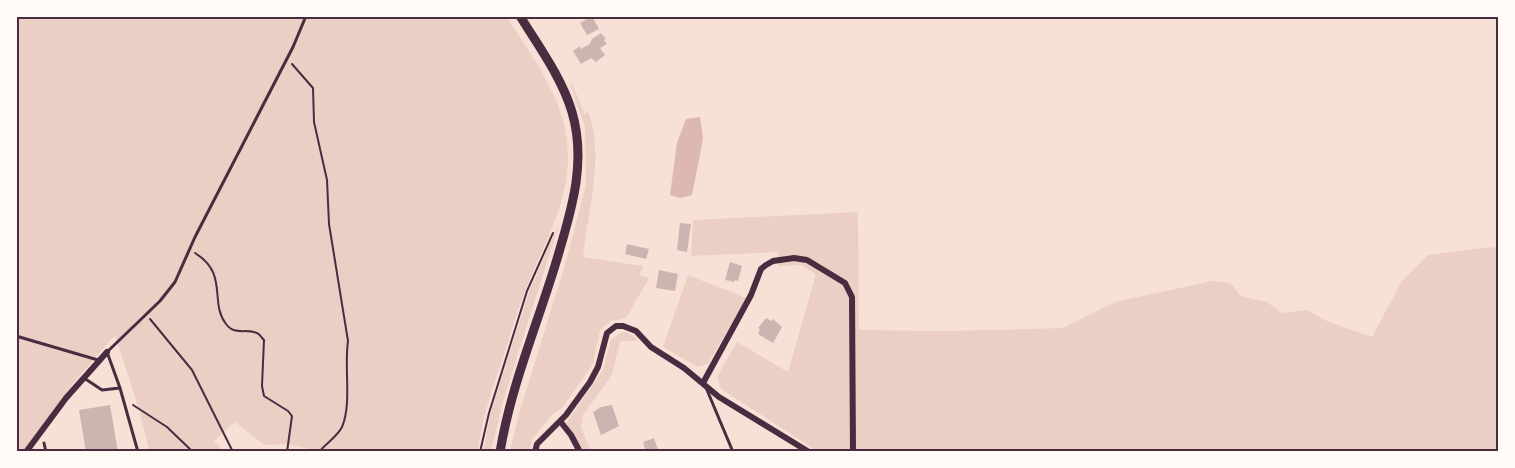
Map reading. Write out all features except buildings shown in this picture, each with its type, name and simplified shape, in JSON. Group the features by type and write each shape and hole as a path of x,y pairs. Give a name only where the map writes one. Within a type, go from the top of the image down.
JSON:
{"main road":[{"path":"500,452 518,377 568,223 575,192 578,162 577,135 567,98 520,16"}],"street":[{"path":"703,383 751,295 761,269 773,261 794,258 807,260 845,283 852,297 853,452"},
{"path":"535,452 537,444 560,421 590,382 598,367 604,338 616,326 624,326 636,331 651,347 684,368 719,397 809,452"},
{"path":"27,452 66,398 107,352"},
{"path":"560,421 580,452"}],"lane":[{"path":"138,452 107,352 160,301 176,282 190,249 306,16"},
{"path":"16,336 100,360"},
{"path":"84,378 102,390 120,388"},
{"path":"703,383 734,452"},
{"path":"44,442 46,452"}],"path":[{"path":"287,58 313,88 315,122 327,180 329,224 348,341 347,396 342,427 319,452"},
{"path":"480,452 489,413 527,291 554,231"},
{"path":"190,249 208,262 214,274 223,319 228,327 233,331 256,333 264,340 262,386 264,396 292,416 287,452"},
{"path":"146,314 192,370 233,452"},
{"path":"123,398 167,427 193,452"}],"shaded area":[{"path":"16,17 507,17 541,70 561,114 568,152 567,174 557,214 521,302 492,390 478,451 323,452 287,444 264,445 235,422 214,441 223,451 149,451 139,409 115,335 71,386 23,451 17,451"},
{"path":"572,83 585,115 588,111 595,146 594,184 583,257 643,266 640,275 649,278 626,318 611,321 600,330 593,364 562,408 552,415 533,438 529,451 510,451 586,185 585,127 570,84"},
{"path":"700,117 703,139 692,195 680,198 670,195 677,143 686,119"},
{"path":"858,212 859,330 944,331 1063,328 1115,302 1212,281 1230,283 1241,296 1267,302 1282,313 1307,310 1329,322 1372,337 1402,281 1428,255 1498,247 1498,451 817,451 721,389 717,377 737,342 788,372 816,274 801,265 778,266 778,252 691,256 693,220"},
{"path":"560,221 504,398 491,451 483,452 492,408 529,292"},
{"path":"688,275 746,298 708,364 698,367 663,347"},
{"path":"622,332 627,332 637,339 620,341 612,375 583,415 581,427 591,451 584,451 567,422 603,370 611,340"}]}
